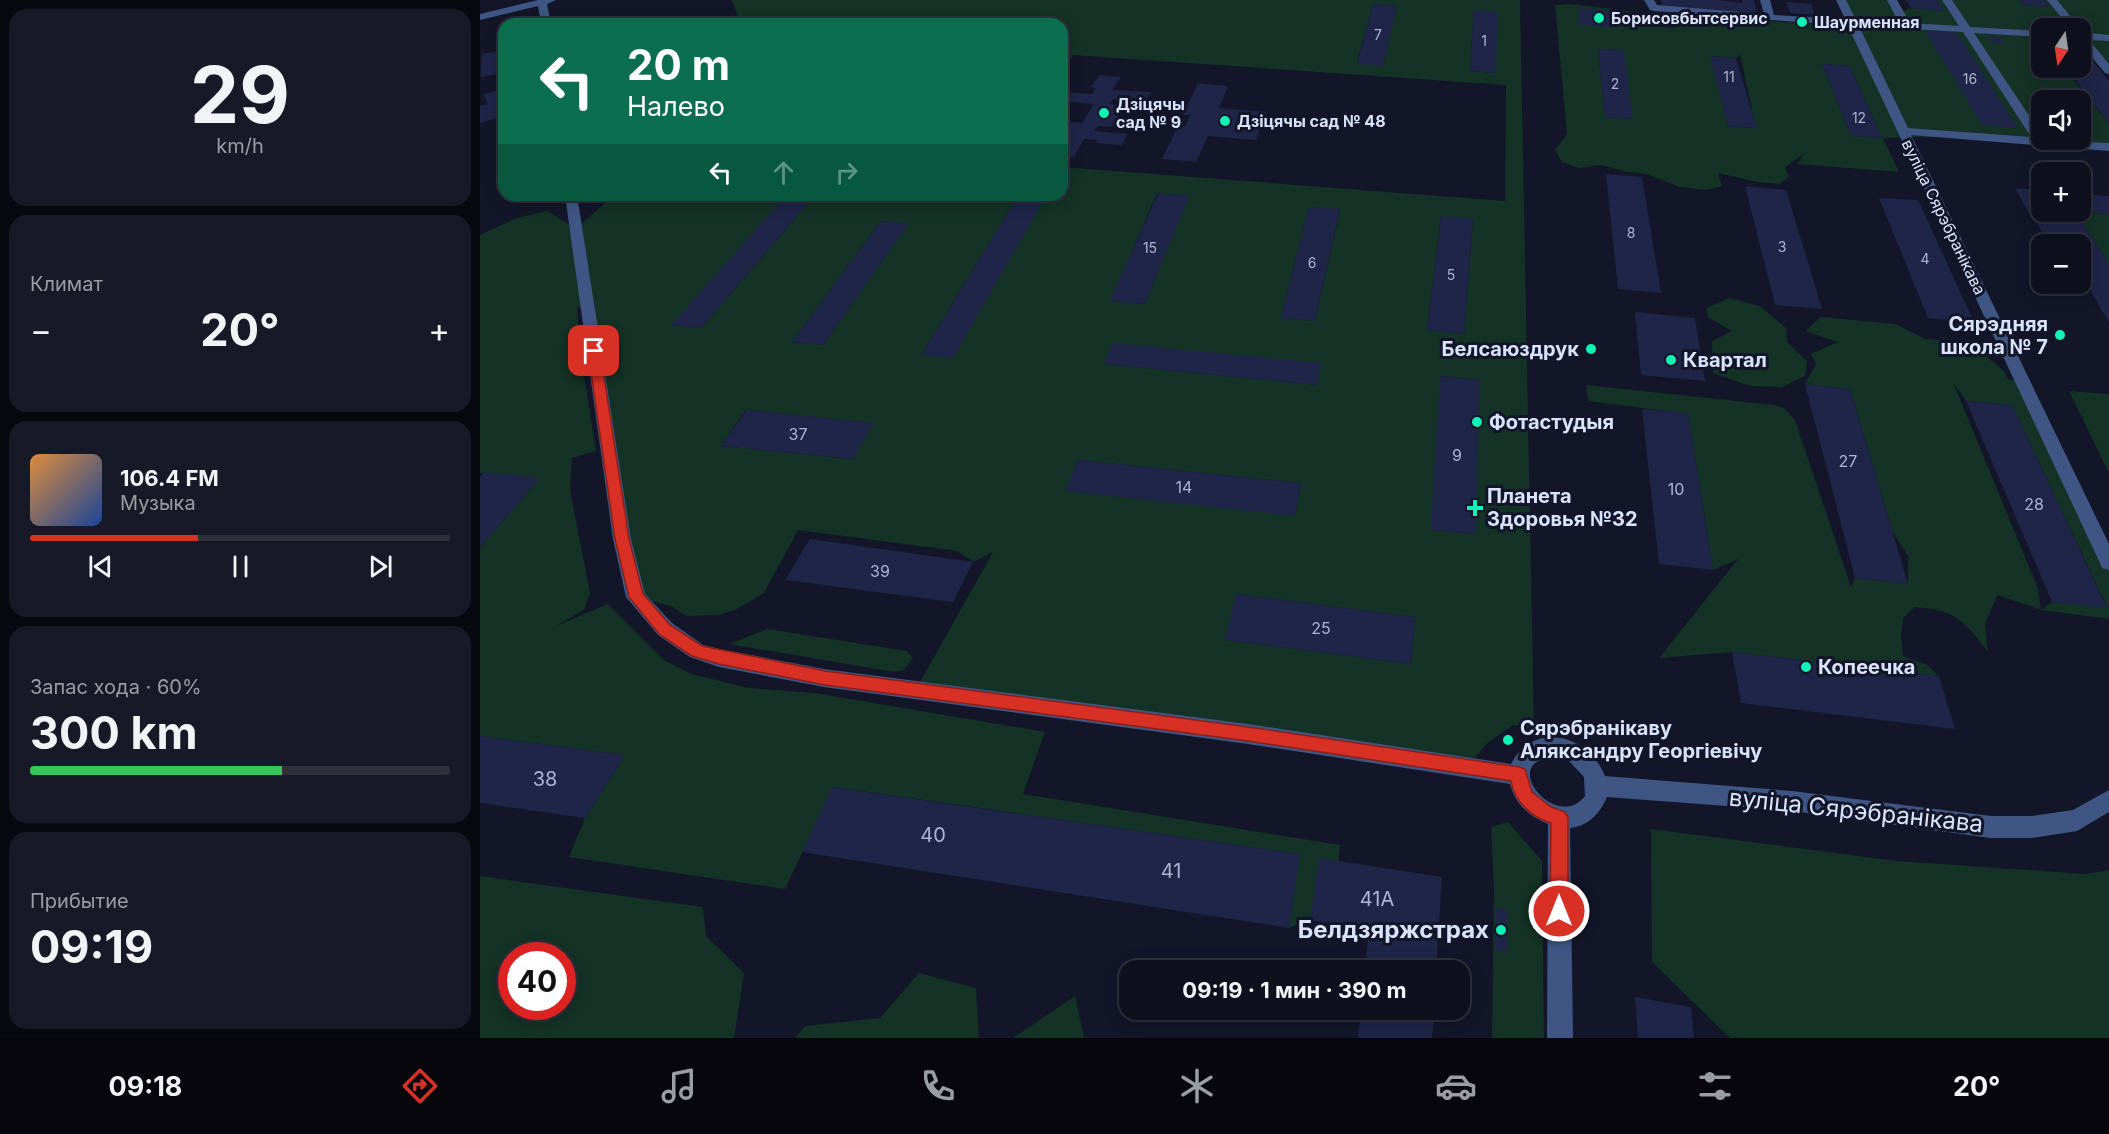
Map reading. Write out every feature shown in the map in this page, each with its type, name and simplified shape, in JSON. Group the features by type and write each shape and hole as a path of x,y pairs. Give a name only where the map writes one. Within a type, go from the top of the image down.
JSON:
{"street":[{"path":"1649,0 1654,8 1770,18 2031,33"},
{"path":"1766,0 1770,18"},
{"name":"вуліца Сярэбранікава","path":"1841,0 2109,563"},
{"path":"1892,0 1906,25"},
{"path":"1947,0 2031,129"},
{"path":"2052,0 2067,18"},
{"path":"480,17 546,1 546,18"},
{"path":"2091,37 2109,38"},
{"path":"2091,48 2109,71"},
{"path":"1904,131 2031,141"},
{"path":"2091,146 2109,147"},
{"path":"576,201 622,539 636,597 665,629 697,651 719,658 825,678 1248,734 1519,775"},
{"path":"1556,747 1568,750 1588,764 1597,786 1596,796 1591,806 1583,813 1572,817 1559,817 1546,814 1530,802 1520,786 1519,775 1526,757 1534,750 1556,747"},
{"name":"вуліца Сярэбранікава","path":"1597,786 1792,801 1991,827 2032,827 2077,820 2109,800"},
{"path":"1559,817 1560,1038"}],"green space":[{"path":"732,0 1520,0 1534,729 1513,725 1487,743 1468,767 915,691 993,552 973,562 958,551 798,530 764,593 735,610 719,615 687,616 671,606 636,597 588,308 577,307 580,351 596,451 572,458 570,490 590,593 584,610 556,626 608,604 664,660 691,674 749,688 815,693 1045,732 1023,794 1340,845 1338,869 1317,917 1289,928 1299,854 833,787 785,889 569,857 585,818 625,755 480,736 480,547 539,479 480,473 480,235 517,218 547,211 576,229 607,201 782,201 672,325 701,328 810,201 1015,201 1068,201 1068,167 1505,201 1506,85 1073,55 1068,63 1068,18 739,18","holes":["1373,4 1397,6 1383,65 1357,63","1474,11 1495,73 1470,71","1157,193 1188,196 1145,304 1111,301","1015,201 1041,203 921,355","1309,207 1340,210 1315,321 1281,318","1441,217 1473,220 1464,334 1427,330","881,221 908,224 823,345 792,342","1105,364 1321,364 1317,385","1441,376 1479,380 1475,534 1432,530","746,410 874,423 852,459 721,446","1078,460 1301,483 1295,515 1066,491","1236,594 1415,617 1411,664 1226,640"]},
{"path":"1841,0 1893,0 1899,12 1911,8 1943,11 1937,0 2019,0 2023,5 2049,7 2044,0 2109,0 2109,71 2091,52 2091,18 2031,18 2031,78 2072,78 2082,90 2031,90 2031,141 1958,136 1883,138 1899,172 1797,164 1804,154 1785,167 1789,177 1780,184 1757,182 1718,173 1722,186 1706,190 1680,187 1646,174 1627,172 1602,165 1579,168 1562,162 1555,150 1567,134 1555,5 1571,4 1637,12 1653,26 1676,28 1671,19 1683,15 1827,25 1851,22","holes":["1598,49 1623,50 1632,119 1605,117","1740,55 1756,128 1728,126 1711,56 1736,58","1822,64 1850,66 1882,138 1851,136"]},
{"path":"2091,102 2109,124 2109,147 2091,146"},
{"path":"2091,213 2109,214 2109,264 2091,234 2082,222 2091,222"},
{"path":"1730,298 1760,306 1786,328 1787,342 1807,361 1805,376 1782,387 1750,386 1713,373 1712,341 1732,331 1708,317 1706,308"},
{"path":"1821,317 1895,324 1925,339 1955,341 1986,356 2005,372 2008,380 2021,379 2109,563 2109,619 2041,610 1997,595 1985,624 1988,652 1965,624 1958,619 1940,611 1915,607 1903,618 1901,637 1903,656 1927,665 1939,676 1732,652 1659,658 1738,559 1713,570 1688,414 1588,401 1586,385 1774,405 1785,409 1795,420 1851,587 1855,578 1908,584 1908,556 1893,533 1850,389 1805,384 1816,364 1811,354 1838,342 1805,331","holes":["1953,382 1966,401 2012,405 2107,607 2052,602 2041,610 2038,589"]},
{"path":"2069,391 2109,394 2109,473"},
{"path":"767,629 907,651 913,658 904,670 894,672 729,644"},
{"path":"1508,822 1542,861 1544,1038 1492,1038 1494,888 1491,827"},
{"path":"1651,829 1897,861 2086,874 2109,870 2109,1038 1730,1038 1652,962"},
{"path":"480,876 703,907 706,936 744,973 734,1038 480,1038"},
{"path":"919,973 976,988 979,1038 795,1038 805,1026 880,1018"},
{"path":"1075,996 1084,1038 1013,1038"}],"building":[{"path":"1661,0 1717,0 1743,3 1742,0 1754,0 1757,14 1662,6"},
{"path":"1906,0 1937,0 1944,11 1911,8"},
{"path":"2019,0 2044,0 2050,7 2023,5"},
{"path":"1786,2 1811,4 1815,15 1790,13"},
{"path":"1373,4 1397,6 1383,66 1357,64"},
{"name":"Борисовбытсервис","path":"1579,8 1618,11 1619,28 1579,25"},
{"path":"1474,10 1498,12 1496,73 1470,71"},
{"path":"1925,31 1957,33 2018,128 1982,125"},
{"path":"1988,36 2001,38 2005,44 1992,43"},
{"path":"1598,49 1624,50 1633,119 1605,117"},
{"path":"498,51 498,74 481,77 482,54"},
{"path":"1710,56 1736,58 1757,128 1728,126"},
{"path":"2091,59 2109,81 2109,124 2091,101 2091,90 2083,90 2074,78 2091,78"},
{"path":"1822,64 1850,66 1882,138 1851,136"},
{"name":"Дзіцячы сад № 9","path":"1099,75 1121,77 1112,90 1151,92 1145,102 1113,99 1110,104 1124,106 1111,127 1098,126 1094,131 1128,134 1122,145 1095,143 1097,140 1084,139 1074,157 1068,156 1068,122 1082,123 1094,104 1068,102 1068,92 1092,94 1096,88 1091,87"},
{"name":"Дзіцячы сад № 48","path":"1198,83 1228,86 1219,108 1266,112 1256,140 1208,136 1196,162 1162,159 1178,126 1185,127 1190,115 1183,115"},
{"path":"498,90 498,118 480,123 480,106 488,104 483,94"},
{"path":"1606,174 1642,177 1661,293 1618,289"},
{"path":"1745,186 1786,190 1822,309 1775,305"},
{"path":"2015,188 2031,189 2031,212 2028,212"},
{"path":"1158,193 1189,196 1145,304 1110,301"},
{"path":"2091,195 2109,196 2109,214 2091,213"},
{"path":"1879,198 1918,200 1974,322 1928,318"},
{"path":"782,201 810,201 701,328 671,325"},
{"path":"1015,201 1042,203 953,358 921,355"},
{"path":"1309,207 1340,209 1315,321 1281,318"},
{"path":"1441,216 1473,219 1464,334 1427,330"},
{"path":"881,221 909,223 823,345 792,342"},
{"path":"2036,222 2082,222 2089,234 2056,234 2043,233"},
{"path":"2091,236 2109,264 2109,323 2091,291"},
{"name":"Квартал","path":"1635,312 1695,318 1705,381 1641,375"},
{"path":"1113,343 1322,363 1317,385 1104,364"},
{"path":"1440,376 1479,380 1476,534 1431,530"},
{"path":"1805,384 1850,389 1908,584 1855,578"},
{"path":"1966,401 2012,405 2107,608 2052,602"},
{"path":"1642,409 1688,413 1713,570 1659,564"},
{"path":"747,410 874,423 853,459 721,446"},
{"path":"1078,460 1301,483 1295,516 1065,491"},
{"path":"484,472 540,478 480,547 480,477"},
{"path":"810,539 973,562 953,602 785,580"},
{"path":"1236,594 1415,617 1411,664 1225,640"},
{"path":"1732,652 1939,676 1955,729 1741,703"},
{"path":"480,736 625,755 585,818 480,803"},
{"path":"832,787 1300,854 1289,928 802,852"},
{"path":"1319,858 1442,877 1437,960 1366,960 1369,929 1310,920"},
{"name":"Белдзяржстрах","path":"1496,908 1507,910 1507,952 1496,950"},
{"path":"1635,997 1691,1007 1694,1038 1638,1038"},
{"path":"1360,1020 1433,1020 1432,1038 1358,1038"}],"place":[{"name":"Борисовбытсервис","path":"1599,18"},
{"name":"Шаурменная","path":"1802,22"},
{"name":"Дзіцячы сад № 9","path":"1104,113"},
{"name":"Дзіцячы сад № 48","path":"1225,121"},
{"name":"Сярэдняя школа № 7","path":"2060,335"},
{"name":"Белсаюздрук","path":"1591,349"},
{"name":"Квартал","path":"1671,360"},
{"name":"Фотастудыя","path":"1477,422"},
{"name":"Планета Здоровья №32","path":"1475,508"},
{"name":"Копеечка","path":"1806,667"},
{"name":"Сярэбранікаву Аляксандру Георгіевічу","path":"1508,740"},
{"name":"Белдзяржстрах","path":"1501,930"}],"route":[{"path":"594,351 622,539 636,597 665,629 697,651 719,658 825,678 1248,734 1519,775 1520,786 1535,807 1546,814 1559,817 1559,911"}]}
